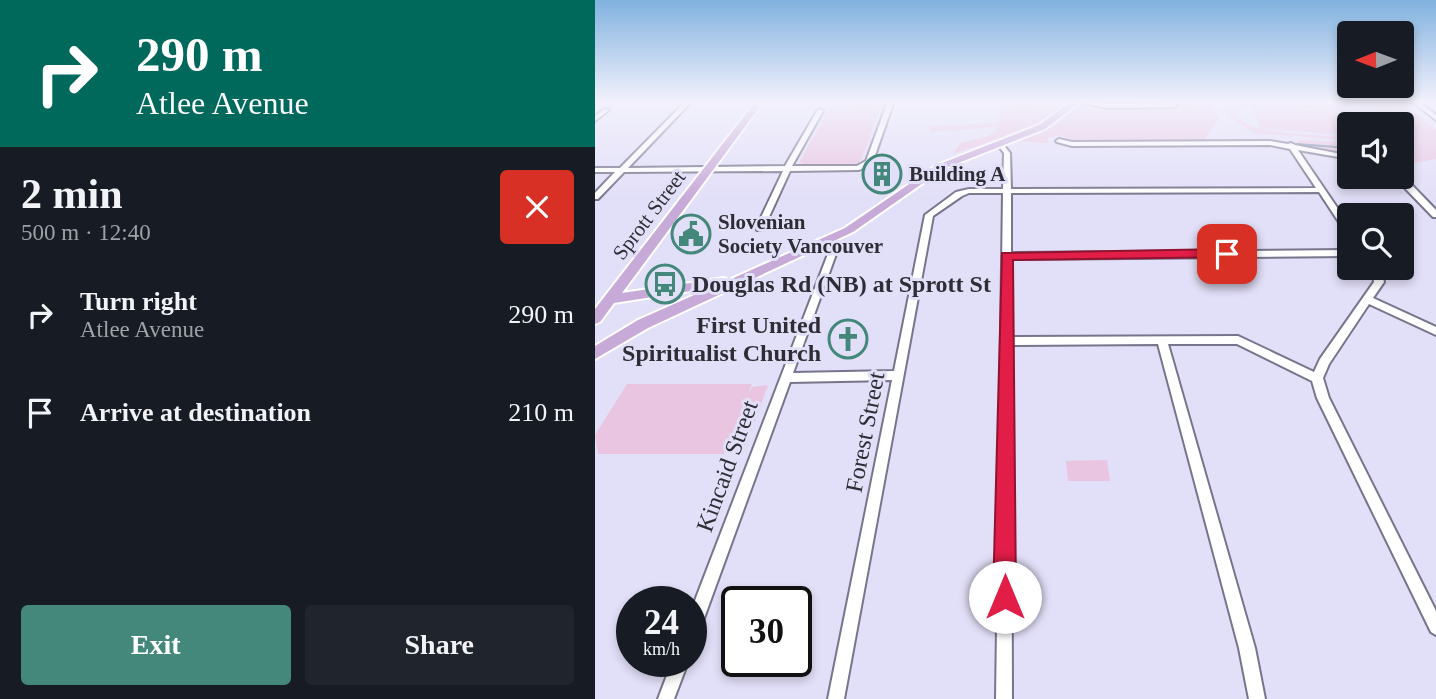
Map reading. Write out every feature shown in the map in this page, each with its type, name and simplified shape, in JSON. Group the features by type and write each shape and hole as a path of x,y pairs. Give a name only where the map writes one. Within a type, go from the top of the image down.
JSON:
{"main road":[{"name":"Sprott Street","path":"595,319 735,134"},
{"path":"595,353 643,324 863,221 940,166 1000,148 1028,134"},
{"path":"611,299 740,280"}],"street":[{"path":"595,197 657,134"},
{"path":"759,229 807,134"},
{"path":"595,170 856,169 865,166 878,134"},
{"path":"1059,141 1072,144 1291,145 1337,154"},
{"path":"1291,145 1337,214"},
{"path":"1000,148 1006,191 1004,699"},
{"path":"1411,189 1436,215"},
{"name":"Forest Street","path":"836,699 927,218 963,192 1320,190"},
{"name":"Kincaid Street","path":"707,589 833,252 826,240"},
{"path":"1006,256 1337,253"},
{"path":"1379,280 1324,362 1317,379 1323,398 1436,627"},
{"path":"595,301 611,299"},
{"path":"1368,299 1436,331"},
{"path":"1006,341 1243,341 1317,379"},
{"path":"1163,341 1247,648 1257,699"},
{"path":"785,379 897,375"},
{"path":"666,699 674,677"}],"shaded area":[{"path":"815,134 871,134 861,160 856,164 803,165 800,161"},
{"path":"1013,134 953,154 960,143"},
{"path":"1035,134 1208,134 1204,140 1075,141 1060,135 1048,138 1048,143 1017,141"},
{"path":"1262,134 1293,134 1337,136 1337,139"},
{"path":"1414,134 1436,134 1436,159 1414,163"},
{"path":"1299,140 1337,142 1337,155 1296,144"},
{"path":"627,384 752,384 748,396 752,387 768,385 746,445 729,444 724,454 598,454 595,435"},
{"path":"1107,460 1110,481 1068,481 1066,461"}],"waterway":[{"path":"1297,144 1337,147"}],"place":[{"name":"Building A","path":"882,174"},
{"name":"Slovenian Society Vancouver","path":"691,234"},
{"name":"Douglas Rd (NB) at Sprott St","path":"665,284"},
{"name":"First United Spiritualist Church","path":"848,339"}],"route":[{"path":"1005,597 1006,256 1227,254"}]}
